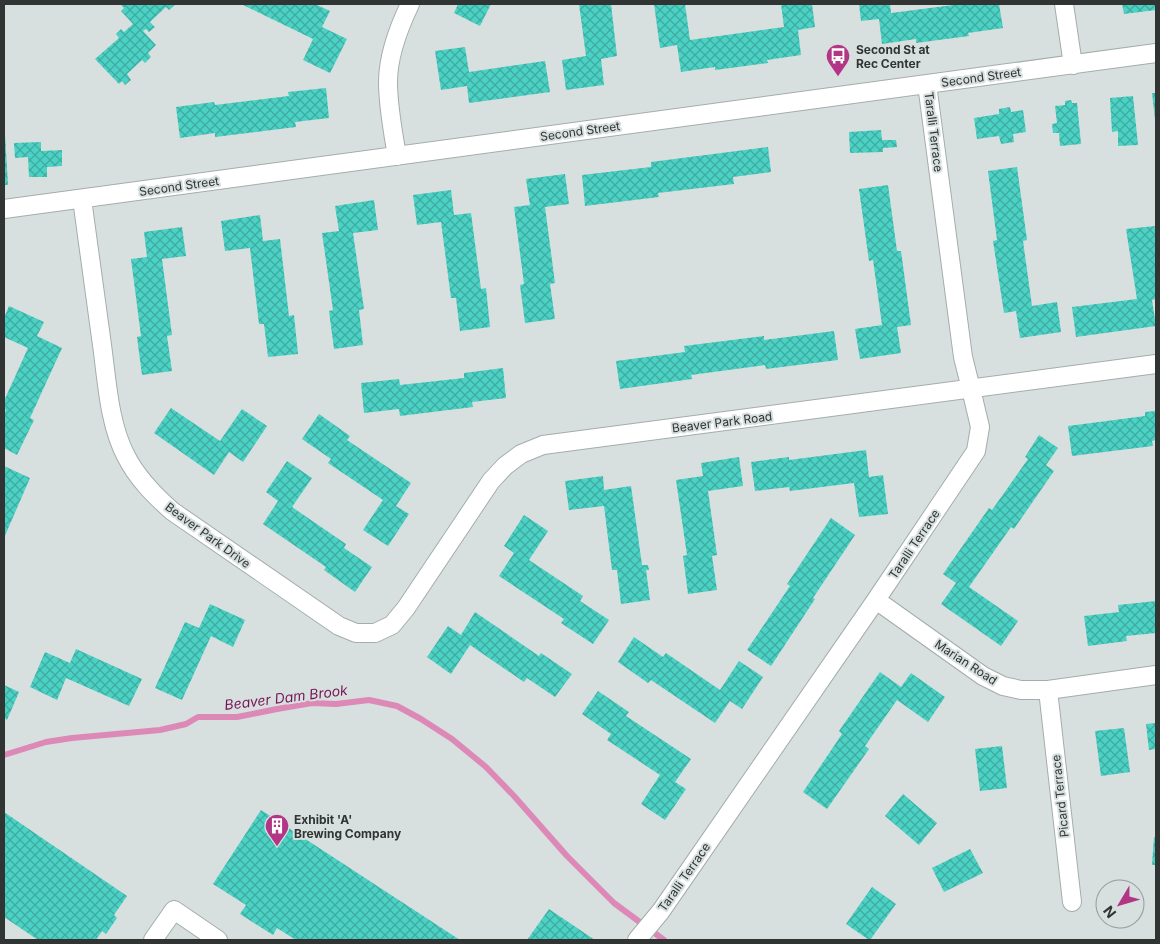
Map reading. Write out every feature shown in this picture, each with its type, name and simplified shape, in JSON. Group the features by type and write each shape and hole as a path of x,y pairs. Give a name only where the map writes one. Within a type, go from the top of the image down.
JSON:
{"street":[{"path":"397,156 390,113 388,81 392,49 401,22 410,4"},
{"path":"1064,4 1073,65"},
{"name":"Second Street","path":"4,209 1156,53"},
{"name":"Taralli Terrace","path":"637,940 661,911 976,452 980,427 962,356 927,84"},
{"name":"Beaver Park Drive","path":"82,199 108,393 117,434 126,455 138,475 153,494 172,511 339,626 356,633 375,633"},
{"name":"Beaver Park Road","path":"375,633 392,625 406,608 491,481 505,466 521,454 544,445 1156,364"},
{"name":"Marian Road","path":"876,600 982,676 1003,686 1021,690 1048,690 1156,675"},
{"name":"Picard Terrace","path":"1048,690 1072,902"},
{"path":"154,940 174,910 218,940"}],"building":[{"path":"120,4 176,4 169,10 166,7 150,22 155,27 149,32 146,29 143,31 156,45 148,53 151,57 145,63 142,60 127,74 131,80 125,85 122,81 119,84 95,59 119,38 116,34 121,29 124,32 133,24 121,11 124,8"},
{"path":"241,4 315,4 330,11 322,27 347,39 330,73 303,60 313,39"},
{"path":"458,4 491,4 480,26 454,13"},
{"path":"579,4 611,4 617,56 601,59 604,85 566,90 562,60 586,56"},
{"path":"654,4 685,4 690,40 784,27 781,4 812,4 815,27 798,30 801,55 767,60 768,63 715,70 715,67 681,72 677,45 660,48"},
{"path":"859,4 890,4 891,13 961,4 999,4 1003,28 968,33 969,36 916,43 916,39 882,44 879,19 861,21"},
{"path":"1122,4 1156,4 1156,10 1124,14"},
{"path":"465,47 469,72 545,61 550,92 469,103 467,86 441,90 435,51"},
{"path":"326,88 329,118 295,122 296,127 215,137 215,133 180,138 176,107 214,102 215,105 289,96 288,92"},
{"path":"1152,93 1156,93 1156,119 1155,119"},
{"path":"1133,96 1138,145 1118,146 1118,131 1112,132 1110,98"},
{"path":"1071,100 1072,103 1077,103 1081,144 1060,146 1059,133 1053,133 1052,124 1057,123 1055,106 1065,105 1065,101"},
{"path":"1010,107 1011,112 1023,110 1026,132 1013,134 1014,142 1001,144 999,136 977,139 974,118 999,114 999,109"},
{"path":"881,130 882,140 896,140 897,147 883,148 883,152 850,153 849,132"},
{"path":"5,134 8,185 4,185"},
{"path":"41,142 41,151 62,150 62,166 47,167 47,177 29,177 28,157 15,158 14,143"},
{"path":"768,147 771,172 733,177 734,184 658,193 659,197 585,206 582,175 651,167 651,162"},
{"path":"1017,167 1027,240 1023,241 1032,306 1057,302 1061,332 1020,338 1016,311 1004,313 993,241 997,240 988,171"},
{"path":"565,174 569,204 545,207 555,283 550,284 555,319 525,323 520,285 524,284 514,207 530,205 526,179"},
{"path":"888,185 897,251 901,251 911,325 897,327 901,353 860,359 855,329 882,325 873,260 869,261 859,189"},
{"path":"451,190 454,215 471,213 481,289 486,288 490,327 460,331 456,298 451,298 441,222 417,225 413,195"},
{"path":"374,200 378,230 353,233 364,309 359,310 363,345 334,349 329,311 333,310 322,233 339,231 335,206"},
{"path":"260,215 263,241 280,239 289,316 294,315 298,354 268,357 264,324 259,324 250,248 225,251 221,221"},
{"path":"1155,226 1156,299 1152,300 1156,326 1076,337 1072,307 1137,299 1126,229"},
{"path":"182,227 186,256 162,259 172,335 167,336 172,371 142,375 137,337 141,336 131,259 147,257 144,232"},
{"path":"9,306 44,322 37,336 62,348 30,418 34,420 17,455 4,448 4,414 6,410 4,409 4,401 28,348 4,337 4,318"},
{"path":"834,331 838,360 766,369 765,365 691,375 692,379 620,389 616,361 685,352 684,346 764,336 764,340"},
{"path":"503,368 506,398 472,402 473,407 400,416 399,409 364,413 361,383 399,379 400,385 464,378 464,373"},
{"path":"171,408 220,441 242,409 267,426 243,462 229,452 214,475 154,433"},
{"path":"1156,411 1156,440 1152,441 1153,446 1072,456 1068,426 1145,416 1145,412"},
{"path":"319,414 350,436 347,440 411,483 396,506 409,514 388,546 363,530 383,500 328,463 331,459 302,439"},
{"path":"1039,435 1058,448 1046,465 1054,471 1014,529 1011,527 969,587 1018,621 1001,646 941,604 956,583 943,574 989,508 992,510 1028,459 1025,457"},
{"path":"866,450 869,477 883,475 888,514 859,517 854,483 790,491 789,487 755,491 751,462 789,457 789,460"},
{"path":"739,457 743,486 708,491 717,555 712,556 717,590 688,594 683,556 687,555 676,480 703,476 701,463"},
{"path":"287,461 312,478 292,507 346,544 344,548 372,567 355,592 324,570 326,567 263,524 278,501 266,492"},
{"path":"4,466 30,478 4,538"},
{"path":"603,476 604,490 631,486 642,565 648,565 649,570 646,570 650,600 621,604 617,570 612,570 604,506 569,510 565,481"},
{"path":"524,515 548,531 529,560 583,596 580,601 609,620 593,644 561,623 564,619 499,576 514,553 504,546"},
{"path":"831,518 855,535 771,666 747,650 790,586 787,584"},
{"path":"1156,601 1156,633 1126,636 1127,641 1088,646 1084,616 1119,612 1118,605"},
{"path":"210,604 245,620 233,647 211,636 182,700 155,688 185,622 199,628"},
{"path":"475,612 539,656 541,653 572,674 555,697 527,678 524,682 470,645 451,674 427,657 448,626 461,635"},
{"path":"634,637 663,657 666,653 720,690 739,661 763,677 742,709 730,701 715,723 651,680 648,683 618,662"},
{"path":"76,649 142,679 129,706 66,678 57,700 30,687 45,652 70,663"},
{"path":"880,672 901,687 911,673 945,697 928,722 897,700 865,746 869,749 827,809 803,792 842,734 839,731"},
{"path":"4,685 19,692 7,720 4,718"},
{"path":"598,691 629,712 626,716 691,759 675,782 686,789 665,820 641,804 660,775 607,740 611,734 582,714"},
{"path":"1156,723 1156,749 1149,750 1146,724"},
{"path":"1124,728 1130,772 1101,776 1095,731"},
{"path":"1002,746 1007,788 980,791 975,749"},
{"path":"903,794 937,823 919,845 885,816"},
{"name":"Exhibit 'A' Brewing Company","path":"261,810 460,940 296,940 277,928 273,935 240,914 246,905 213,884"},
{"path":"4,812 127,896 114,915 117,918 106,934 102,931 96,940 38,940 4,917"},
{"path":"1154,837 1156,837 1156,865 1152,865"},
{"path":"970,849 983,873 944,892 932,868"},
{"path":"872,887 896,904 869,940 846,924"},
{"path":"549,909 595,940 527,940"}],"waterway":[{"name":"Beaver Dam Brook","path":"4,755 46,742 160,730 186,724 198,717 237,717 312,703 336,704 369,700 397,706 452,739 486,767 567,856 614,903 664,940"}],"place":[{"name":"Second St at Rec Center","path":"838,77"},
{"name":"Exhibit 'A' Brewing Company","path":"277,847"}]}
